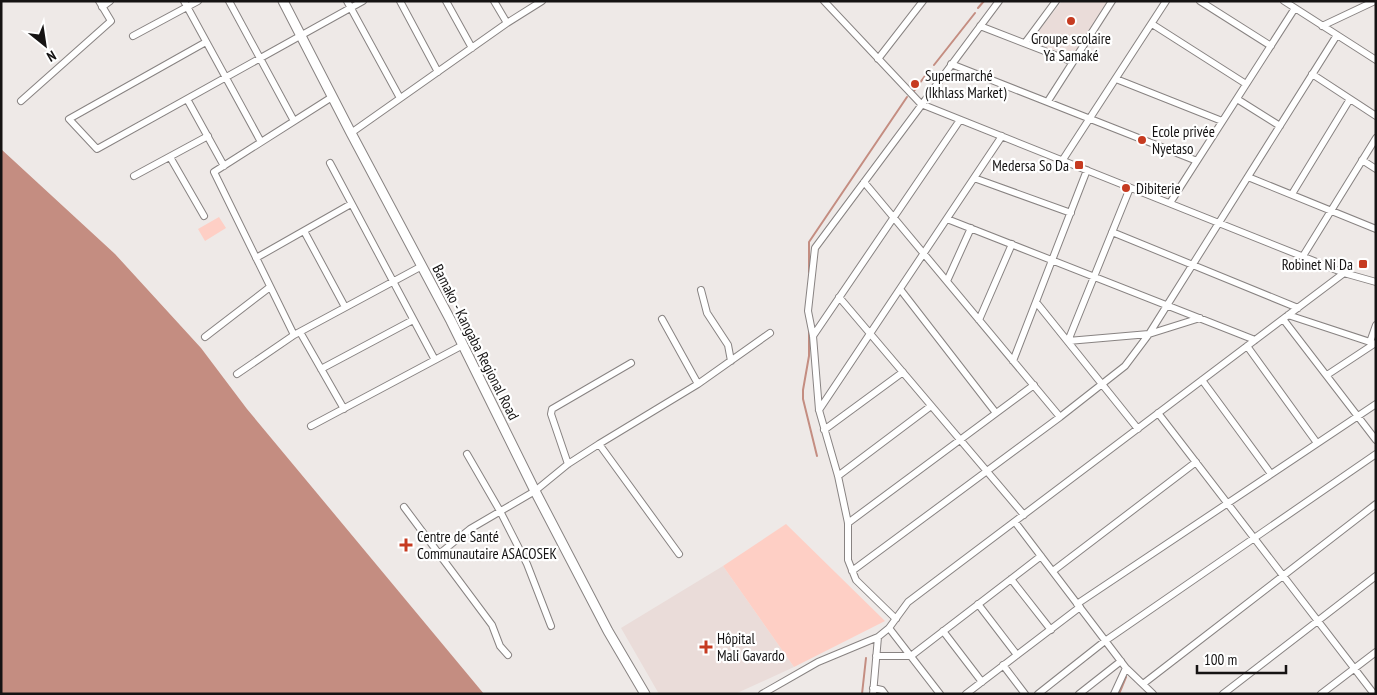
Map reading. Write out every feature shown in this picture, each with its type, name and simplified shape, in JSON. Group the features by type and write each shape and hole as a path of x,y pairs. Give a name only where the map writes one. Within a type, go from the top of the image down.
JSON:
{"street":[{"path":"21,101 109,24 111,21 100,4 110,1"},
{"path":"133,36 186,4 198,1"},
{"path":"230,1 294,121"},
{"name":"Bamako - Kangaba Regional Road","path":"283,1 463,345 534,491 608,631 645,694"},
{"path":"347,1 400,98"},
{"path":"206,42 68,120 97,149 363,1"},
{"path":"400,1 438,72"},
{"path":"446,1 472,48"},
{"path":"494,1 507,23"},
{"path":"824,1 921,104 1218,224 1344,273 1376,282"},
{"path":"912,1 917,9"},
{"path":"878,59 923,1"},
{"path":"896,619 856,580 848,560 848,523 838,476 819,410 813,336 808,311 815,248 999,1"},
{"path":"1025,43 1056,1"},
{"path":"1048,102 1112,1"},
{"path":"1062,161 1166,1"},
{"path":"1200,1 1271,46"},
{"path":"1284,1 1376,60"},
{"path":"1322,26 1375,1"},
{"path":"351,133 507,23 540,2"},
{"path":"186,4 261,142"},
{"path":"1170,203 1295,8"},
{"path":"1152,24 1246,84"},
{"path":"980,26 1073,62"},
{"path":"852,571 987,472 1125,366 1167,306 1337,35"},
{"path":"1367,55 1376,50"},
{"path":"951,64 1197,161"},
{"path":"1312,74 1376,116"},
{"path":"1116,79 1222,121"},
{"path":"332,97 214,172 270,287 344,409"},
{"path":"187,99 224,166"},
{"path":"1237,99 1280,126"},
{"path":"1292,194 1350,99"},
{"path":"813,336 960,120"},
{"path":"134,176 208,136"},
{"path":"819,410 1002,136"},
{"path":"1303,256 1376,138"},
{"path":"170,157 204,216"},
{"path":"1362,160 1376,169"},
{"path":"330,164 435,360"},
{"path":"1013,361 1087,170"},
{"path":"1248,177 1376,229"},
{"path":"974,178 1071,213"},
{"path":"864,182 1060,417"},
{"path":"1068,341 1130,188"},
{"path":"256,258 351,204"},
{"path":"947,219 1255,340"},
{"path":"947,281 971,228"},
{"path":"304,231 345,307"},
{"path":"1112,232 1298,308"},
{"path":"979,320 1012,244"},
{"path":"237,374 297,333 422,266"},
{"path":"762,694 818,662 878,637 890,628 908,602 1344,273"},
{"path":"205,337 270,287"},
{"path":"900,289 996,413"},
{"path":"701,290 707,313 728,345 731,360"},
{"path":"839,297 1024,515"},
{"path":"1036,302 1138,429"},
{"path":"1286,317 1373,344"},
{"path":"1286,317 1327,376 1376,440"},
{"path":"1068,341 1149,334 1200,318"},
{"path":"321,369 414,320"},
{"path":"662,320 698,384"},
{"path":"1327,376 1373,344 1376,324"},
{"path":"439,554 470,529 534,491 568,464 599,444 698,384 770,333"},
{"path":"312,426 463,345"},
{"path":"1247,346 1318,443"},
{"path":"568,464 551,414 552,409 631,363"},
{"path":"824,430 902,372"},
{"path":"1202,380 1271,474"},
{"path":"848,523 1034,385"},
{"path":"966,694 1079,606 1227,503 1376,404"},
{"path":"838,476 931,406"},
{"path":"1158,413 1374,694"},
{"path":"599,444 679,554"},
{"path":"467,454 527,564 551,626"},
{"path":"1038,694 1105,641 1376,454"},
{"path":"1053,571 1196,462"},
{"path":"1142,684 1376,504"},
{"path":"404,506 492,626 500,646 508,655"},
{"path":"1015,522 1126,668 1152,694"},
{"path":"876,656 911,656 1041,556"},
{"path":"1223,694 1376,576"},
{"path":"1011,579 1050,630"},
{"path":"978,604 1018,654"},
{"path":"890,628 940,694"},
{"path":"943,631 982,682"},
{"path":"878,637 873,691 882,690 885,694"},
{"path":"1321,694 1376,652"},
{"path":"1079,694 1121,661"},
{"path":"1003,666 1025,694"},
{"path":"1114,694 1126,668"}],"shaded area":[{"name":"Groupe scolaire Ya Samaké","path":"1062,1 1107,2 1073,57 1031,41"},
{"path":"1,149 115,254 201,348 247,409 484,694 1,694"},
{"path":"219,217 226,228 205,241 198,229"},
{"path":"786,524 885,621 794,667 723,566"},
{"name":"Hôpital Mali Gavardo","path":"723,566 794,667 735,694 659,694 621,628"}],"waterway":[{"path":"978,8 984,1"},
{"path":"934,65 975,13"},
{"path":"914,91 930,69"},
{"path":"809,272 809,242 907,97"},
{"path":"809,332 809,356 803,399 817,456"},
{"path":"862,694 866,658"},
{"path":"1119,694 1126,677"}],"place":[{"name":"Groupe scolaire Ya Samaké","path":"1071,21"},
{"name":"Supermarché (Ikhlass Market)","path":"915,84"},
{"name":"Ecole privée Nyetaso","path":"1142,140"},
{"name":"Medersa So Da","path":"1079,165"},
{"name":"Dibiterie","path":"1126,188"},
{"name":"Robinet Ni Da","path":"1363,264"},
{"name":"Centre de Santé Communautaire ASACOSEK","path":"406,545"},
{"name":"Hôpital Mali Gavardo","path":"706,647"}]}
